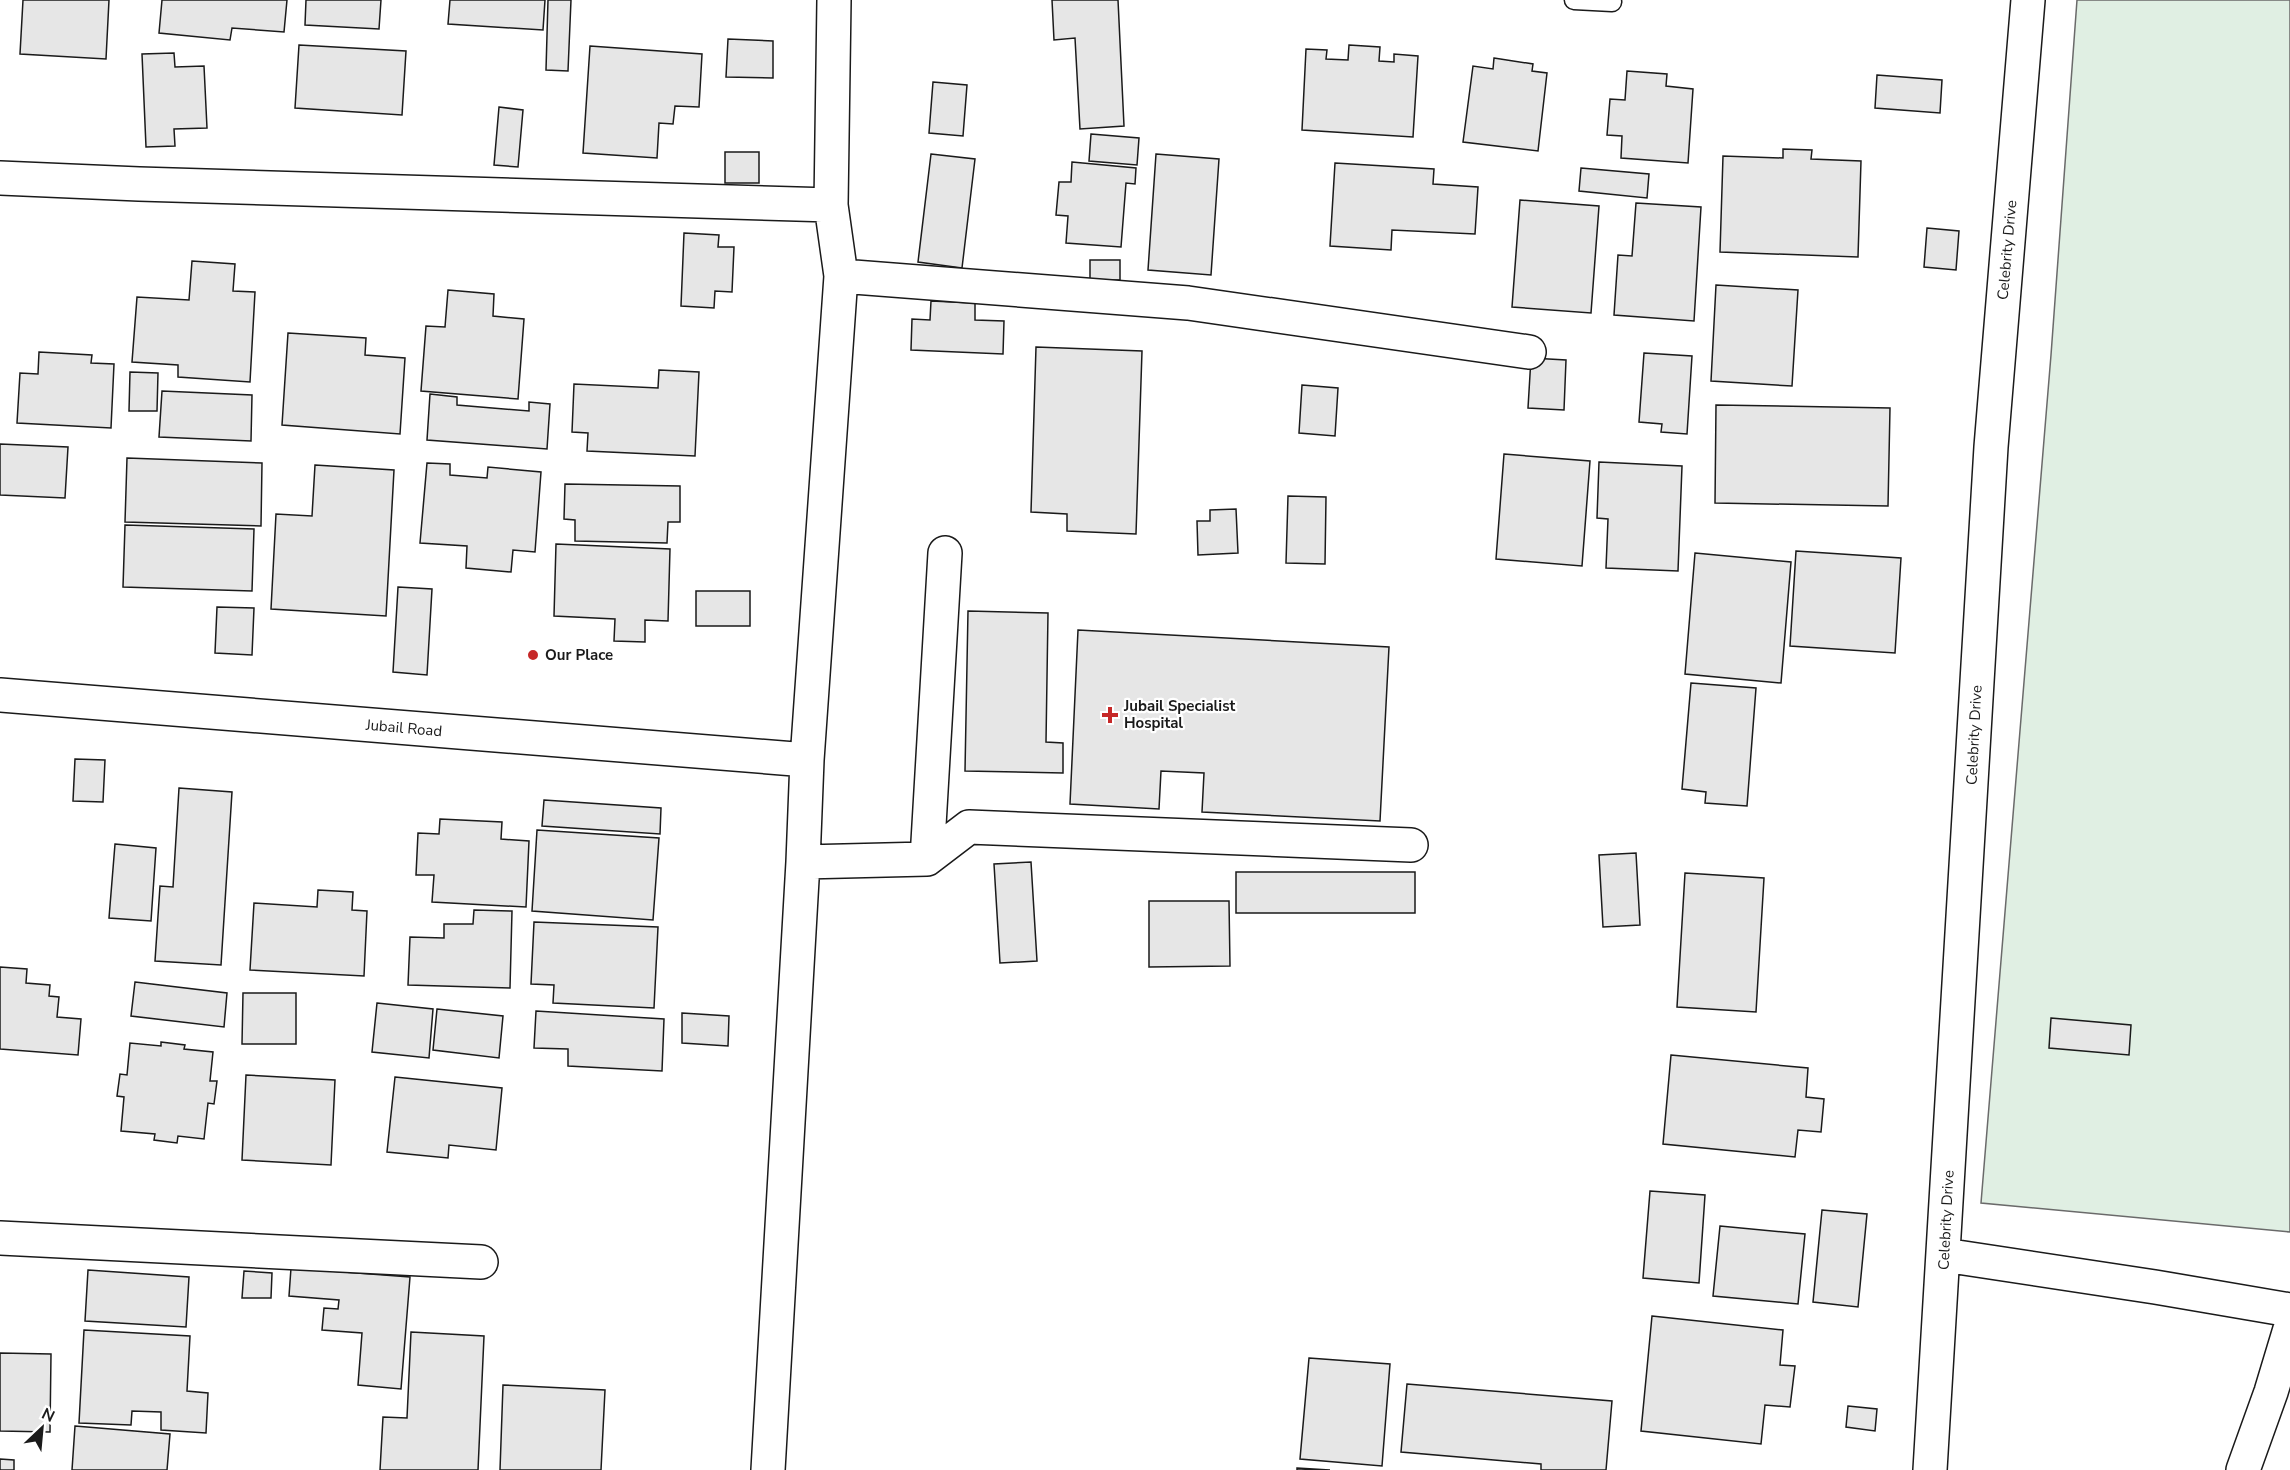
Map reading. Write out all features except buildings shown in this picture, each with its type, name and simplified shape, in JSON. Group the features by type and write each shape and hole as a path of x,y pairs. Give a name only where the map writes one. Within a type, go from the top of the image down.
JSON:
{"street":[{"path":"768,1470 807,760 841,276 831,205 834,0"},
{"name":"Celebrity Drive","path":"1930,1470 1991,447 2028,0"},
{"path":"0,178 151,185 831,205"},
{"path":"841,276 1188,303 1529,352"},
{"path":"927,859 945,554"},
{"name":"Jubail Road","path":"0,695 807,760"},
{"path":"803,862 927,859 969,827 1411,845"},
{"path":"0,1238 481,1262"},
{"path":"1944,1255 2290,1310"},
{"path":"2242,1470 2271,1392 2290,1329"}],"lane":[{"path":"1575,0 1612,2"}],"green space":[{"path":"2077,0 2290,0 2290,1232 1981,1203 2051,355"}],"place":[{"name":"Our Place","path":"533,655"},
{"name":"Jubail Specialist Hospital","path":"1110,715"}]}
